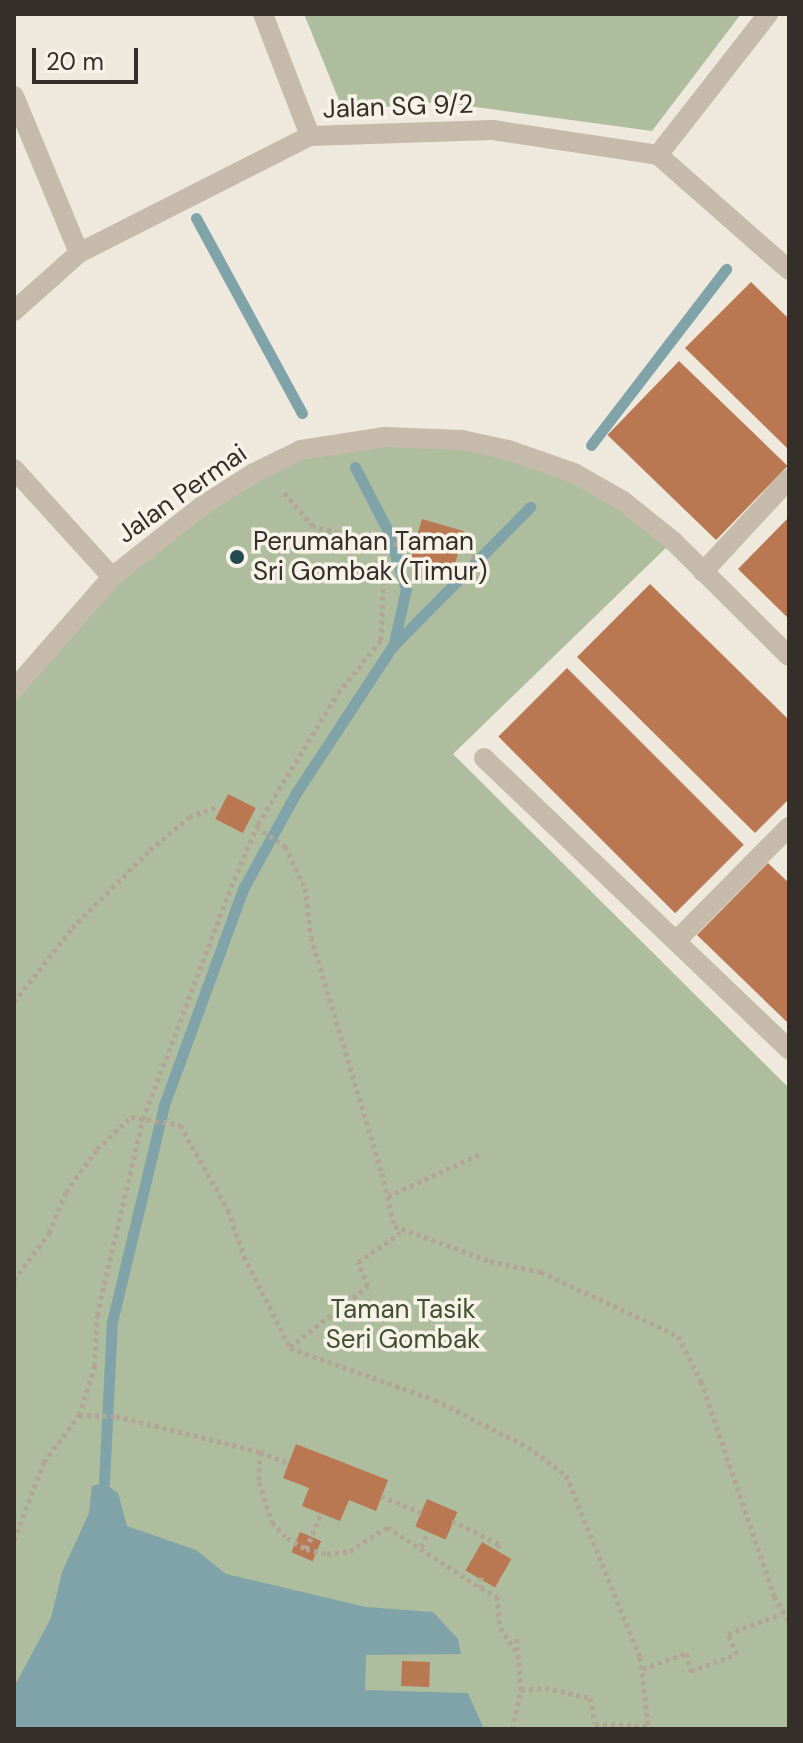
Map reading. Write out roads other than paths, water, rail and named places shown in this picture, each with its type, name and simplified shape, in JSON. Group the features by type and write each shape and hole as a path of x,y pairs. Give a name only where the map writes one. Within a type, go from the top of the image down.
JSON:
{"street":[{"path":"263,14 310,136"},
{"path":"768,14 658,155 789,270"},
{"path":"14,96 79,253"},
{"name":"Jalan SG 9/2","path":"14,311 79,253 310,136 493,130 658,155"},
{"name":"Jalan Permai","path":"14,689 112,577 194,511 254,473 301,450 385,437 462,440 508,450 574,473 623,501 673,541 789,656"},
{"path":"14,469 112,577"},
{"path":"703,572 789,479"},
{"path":"484,758 789,1049"},
{"path":"677,940 789,827"}],"water":[{"path":"104,1483 118,1493 127,1526 196,1550 226,1574 366,1607 433,1612 458,1639 461,1654 366,1655 365,1690 468,1693 484,1729 14,1729 14,1687 51,1618 62,1572 89,1513 92,1486"}],"waterway":[{"path":"196,218 302,413"},
{"path":"591,445 726,269"},
{"path":"355,467 387,529 406,589 393,647"},
{"path":"104,1483 112,1322 164,1105 243,889 296,793 392,647 530,507"}],"place":[{"name":"Perumahan Taman Sri Gombak (Timur)","path":"237,557"}],"park label":[{"name":"Taman Tasik Seri Gombak","path":"403,1325"}]}
